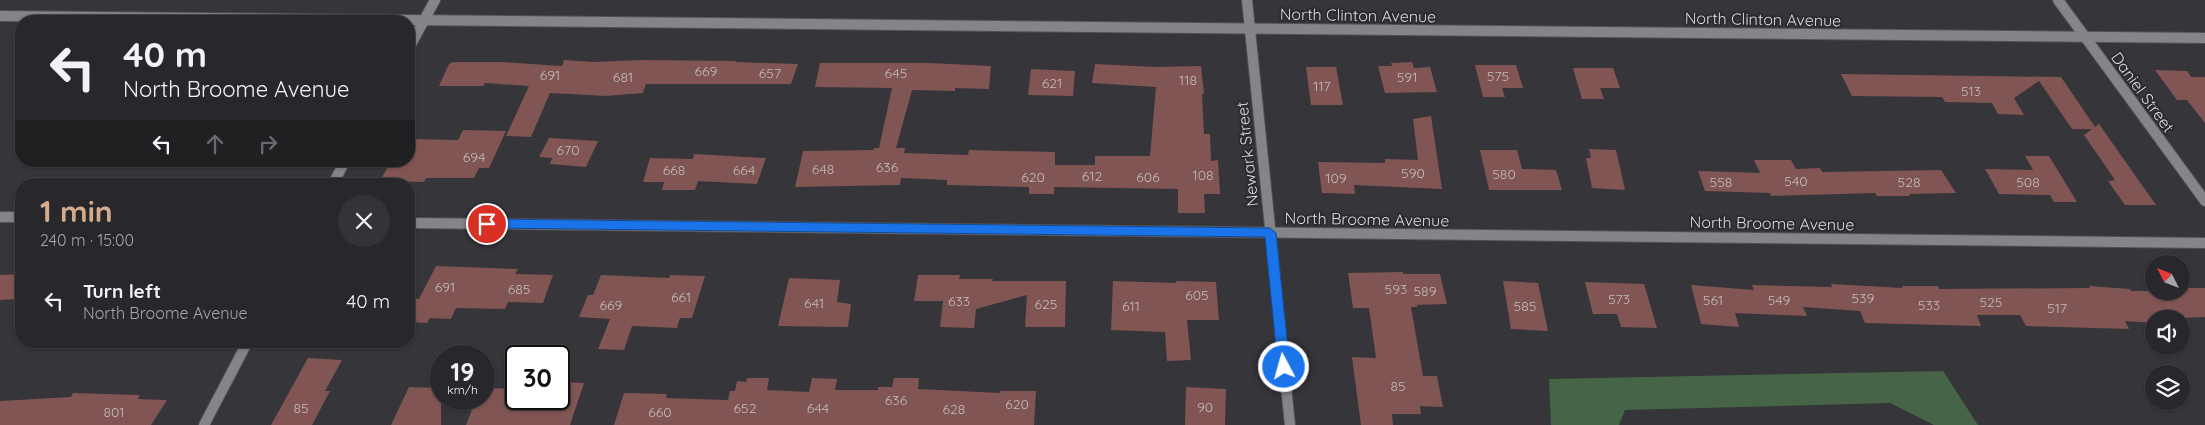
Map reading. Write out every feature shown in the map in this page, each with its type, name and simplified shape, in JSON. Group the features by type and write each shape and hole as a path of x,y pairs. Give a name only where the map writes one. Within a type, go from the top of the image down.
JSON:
{"street":[{"path":"415,37 434,0"},
{"name":"Newark Street","path":"1247,0 1290,425"},
{"name":"Daniel Street","path":"2058,0 2205,201"},
{"name":"North Clinton Avenue","path":"0,16 15,16"},
{"name":"North Clinton Avenue","path":"415,20 2205,38"},
{"path":"0,217 15,217"},
{"name":"North Broome Avenue","path":"415,223 2205,244"},
{"path":"204,425 244,348"}],"green space":[{"path":"1943,371 1978,425 1934,425 1890,403 1625,410 1619,425 1551,425 1549,379"}],"building":[{"path":"564,60 593,62 641,60 736,61 798,64 791,84 646,84 643,93 606,96 550,93 531,137 506,136 529,86 485,83 483,86 439,86 449,64 453,62 501,62 562,66"},
{"path":"1412,62 1414,68 1430,67 1437,92 1385,93 1378,66 1392,66 1391,63"},
{"path":"820,63 930,63 991,66 989,89 955,88 955,91 912,90 896,148 905,148 904,153 968,155 969,150 1055,152 1055,165 1095,165 1095,156 1150,156 1156,87 1092,83 1095,64 1155,67 1201,66 1204,94 1202,94 1204,134 1210,134 1211,161 1218,160 1220,194 1204,194 1205,213 1178,213 1178,189 1054,187 1054,194 1029,194 1029,187 947,185 947,180 901,178 900,185 795,187 803,151 874,150 874,148 879,148 892,88 815,87"},
{"path":"1475,65 1516,65 1523,88 1502,88 1505,97 1483,97"},
{"path":"1306,67 1336,67 1343,105 1311,105"},
{"path":"1573,68 1613,68 1620,88 1600,88 1604,99 1582,99"},
{"path":"1031,69 1075,71 1073,96 1028,95"},
{"path":"2155,70 2187,71 2191,77 2205,77 2205,123 2187,100 2177,100"},
{"path":"1841,74 2061,77 2095,127 2099,124 2156,205 2125,205 2108,181 2115,180 2084,135 2092,129 2072,129 2039,81 2014,98 2024,115 1998,114 1992,103 1945,102 1942,97 1852,96"},
{"path":"1431,116 1442,189 1354,185 1355,194 1322,193 1318,162 1385,163 1385,159 1418,160 1413,119"},
{"path":"463,130 506,131 489,168 479,168 474,178 426,178 424,182 415,182 415,178 382,178 388,167 415,167 415,139 458,140"},
{"path":"549,138 598,141 586,167 550,164 552,158 539,157"},
{"path":"1589,149 1616,150 1625,190 1592,188 1586,158 1591,158"},
{"path":"1480,150 1517,150 1522,169 1556,170 1562,190 1489,190"},
{"path":"694,154 766,158 757,184 698,181 695,190 662,190 664,182 643,182 650,158 693,159"},
{"path":"2025,156 2049,156 2077,202 2054,202 2050,195 1999,194 1985,169 2033,170"},
{"path":"1754,160 1791,160 1796,169 1820,168 1822,172 1941,170 1956,193 1909,194 1910,196 1877,196 1875,193 1771,196 1770,193 1705,191 1698,171 1760,173"},
{"path":"436,266 518,269 515,274 553,275 543,303 508,302 505,309 456,308 451,319 430,318 427,323 415,322 415,299 419,299"},
{"path":"1403,272 1403,274 1440,274 1447,304 1411,307 1423,376 1437,376 1443,407 1420,406 1421,414 1392,414 1393,425 1361,425 1352,357 1376,358 1369,308 1353,308 1348,273"},
{"path":"15,274 15,299 0,300 0,275"},
{"path":"601,275 669,278 670,275 705,276 692,318 680,318 677,328 632,326 624,350 598,349 610,319 579,317 588,295 593,295"},
{"path":"918,275 960,275 959,279 993,279 992,281 1066,281 1065,327 1025,327 1027,295 976,309 974,328 940,327 943,301 914,301"},
{"path":"789,278 840,280 837,302 851,304 848,327 778,326"},
{"path":"1113,281 1216,282 1219,320 1187,320 1191,360 1167,361 1165,332 1111,330"},
{"path":"1503,281 1538,283 1548,331 1511,329"},
{"path":"1585,282 1644,284 1657,328 1621,327 1617,314 1593,314"},
{"path":"1831,284 1903,288 1902,286 1938,286 1939,289 2090,288 2089,286 2145,291 2145,300 2190,300 2190,288 2205,288 2205,317 2190,318 2190,310 2145,310 2145,322 2125,321 2129,329 2026,326 2020,315 1977,315 1981,326 1865,323 1860,311 1803,307 1807,316 1735,313 1739,327 1701,324 1691,285 1754,290 1752,285 1832,287"},
{"path":"308,358 342,360 325,391 330,391 312,425 271,425"},
{"path":"747,378 769,378 767,390 809,392 812,378 837,379 835,390 878,390 878,387 892,387 894,378 919,378 918,389 1000,393 1000,391 1036,391 1034,425 614,425 624,393 667,394 666,398 728,400 730,391 735,391 737,381 746,382"},
{"path":"570,382 584,383 570,425 466,425 472,410 495,410 495,388 505,389 505,410 570,410"},
{"path":"409,387 430,388 430,410 441,410 441,425 391,425"},
{"path":"1186,387 1226,389 1225,425 1185,425"},
{"path":"73,393 140,395 138,399 167,400 151,425 0,425 0,401 71,397"}],"route":[{"path":"487,224 1270,233 1284,367"}]}
